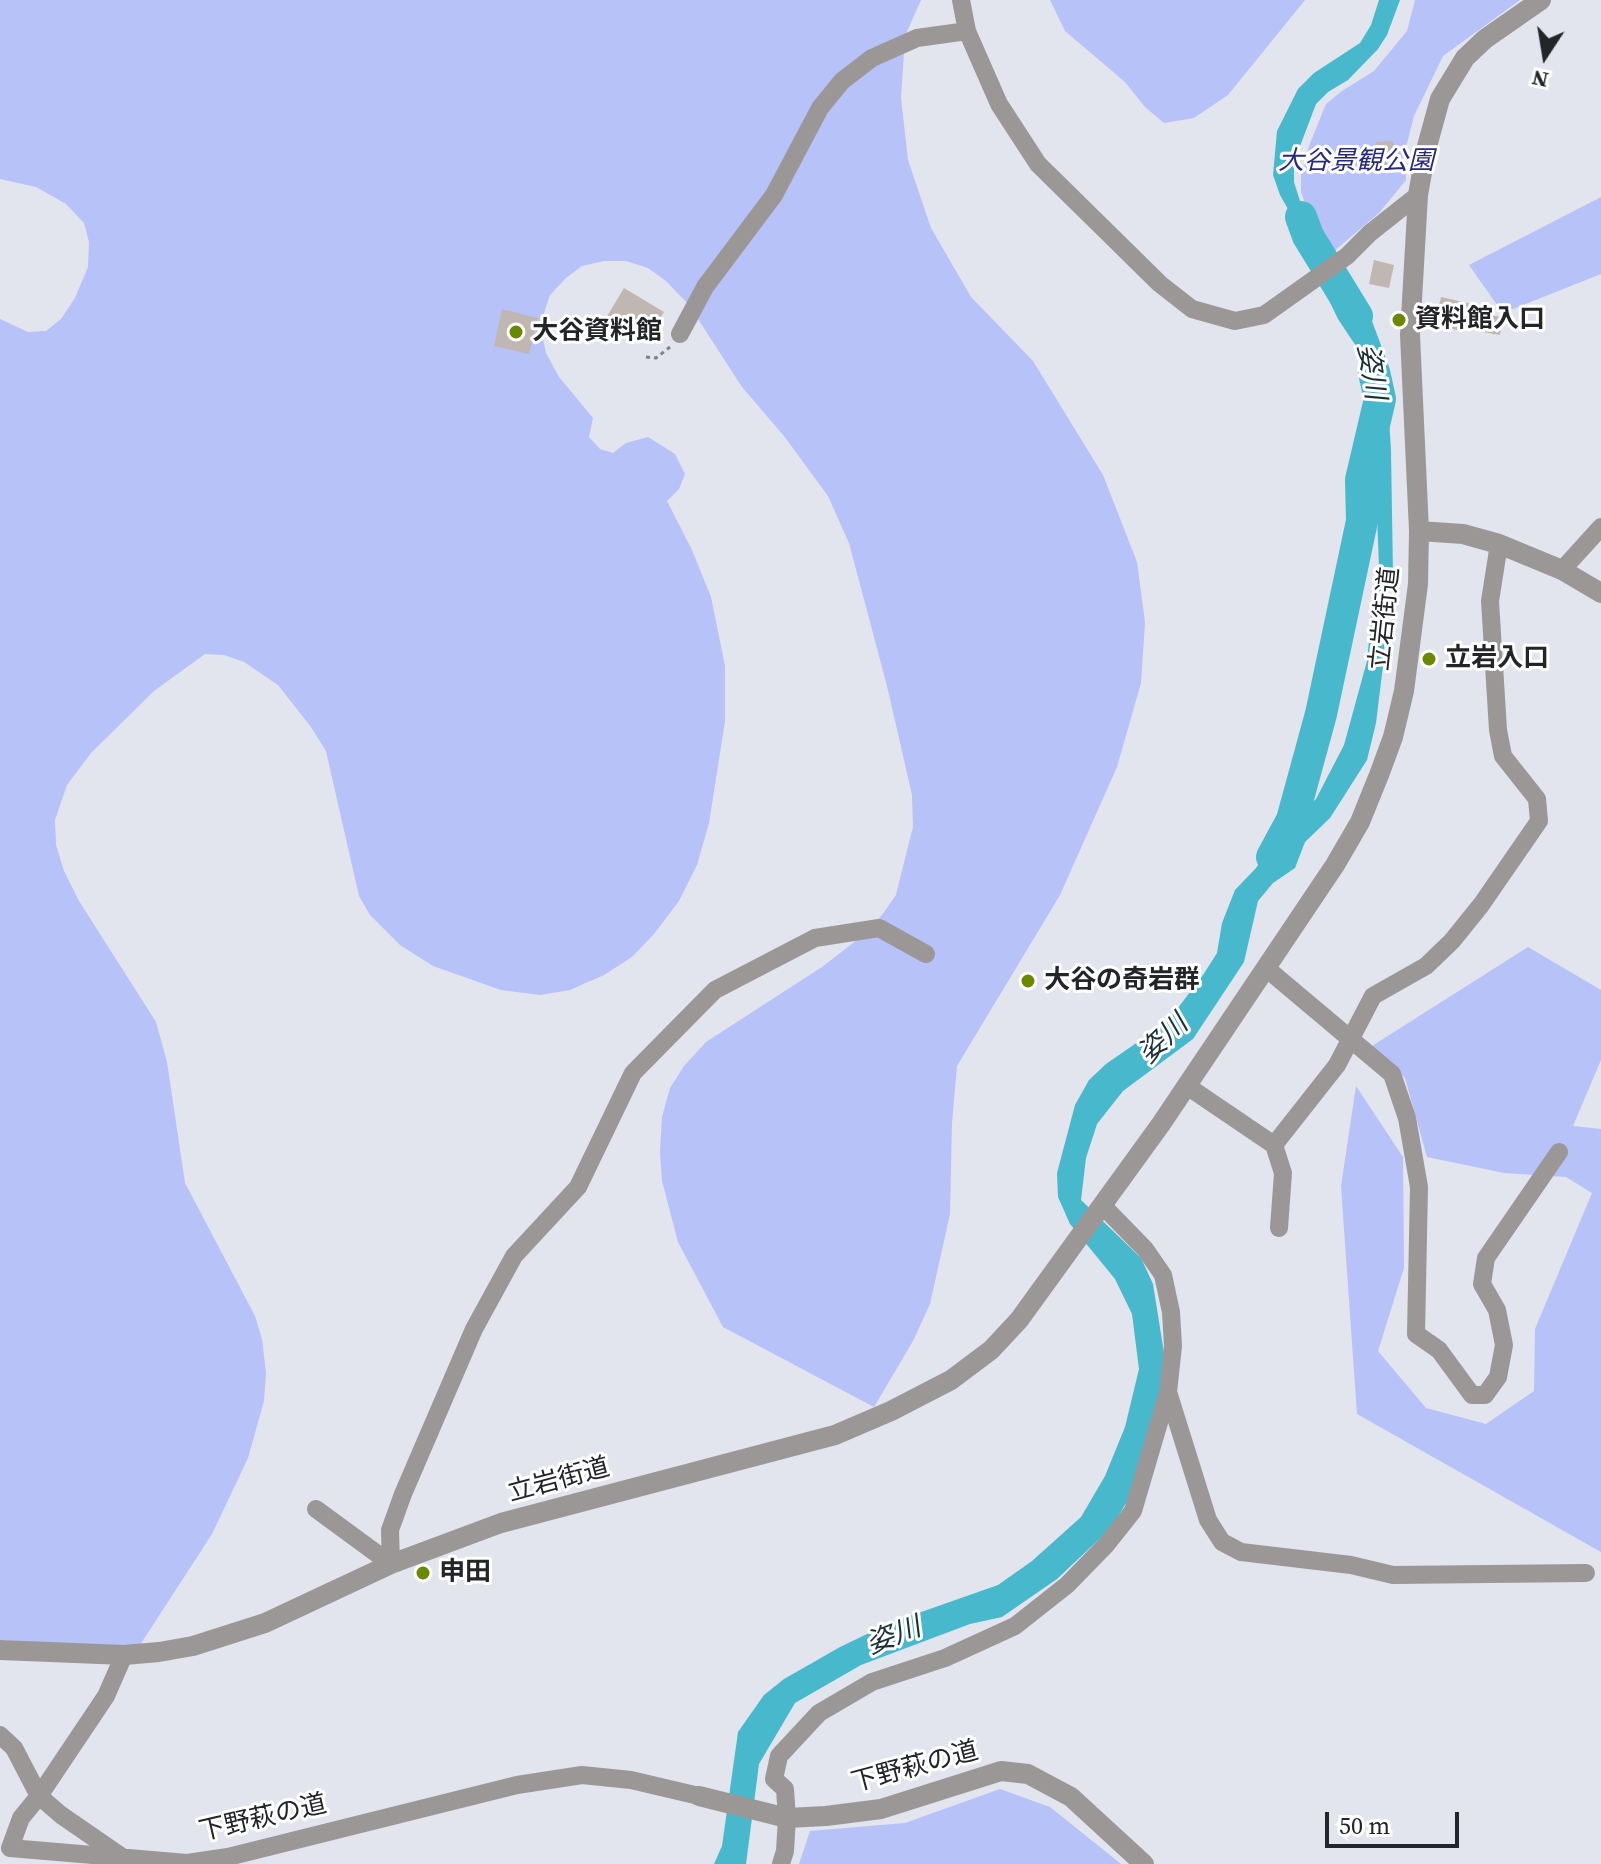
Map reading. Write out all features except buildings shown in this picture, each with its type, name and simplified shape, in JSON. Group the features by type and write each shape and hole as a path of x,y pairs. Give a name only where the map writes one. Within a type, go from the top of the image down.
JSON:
{"street":[{"path":"961,0 967,31 999,104 1038,164 1160,284 1192,309 1235,321 1264,315 1347,256 1370,233 1418,195"},
{"name":"立岩街道","path":"0,1650 124,1655 193,1646 265,1623 391,1564 501,1523 835,1435 951,1380 991,1350 1019,1320 1075,1245 1187,1086 1335,865 1360,822 1393,737 1411,649 1418,584 1419,531 1410,335 1418,195 1431,126 1451,79 1465,58 1485,39 1541,0"},
{"path":"680,334 705,287 774,195 820,108 842,81 872,58 917,38 967,31"},
{"path":"1562,570 1601,527"},
{"path":"1419,531 1463,534 1499,544 1562,570 1601,593"},
{"path":"1274,1145 1337,1065 1373,996 1426,966 1452,941 1539,821 1537,799 1503,756 1498,730 1490,601 1499,544"},
{"path":"391,1564 390,1530 474,1329 514,1256 578,1187 633,1073 715,990 815,938 879,928 926,954"},
{"path":"1266,968 1392,1074 1407,1118 1419,1187 1416,1334 1439,1350 1472,1395 1485,1395 1498,1377 1504,1345 1497,1310 1482,1284 1486,1258 1559,1152"},
{"path":"1187,1086 1274,1145 1283,1173 1279,1228"},
{"path":"781,1864 787,1818 785,1789 774,1779 779,1756 819,1713 872,1682 945,1658 1015,1626 1067,1585 1106,1545 1133,1511 1168,1392 1173,1346 1171,1312 1163,1275 1145,1249 1103,1206"},
{"path":"1168,1392 1208,1520 1222,1542 1241,1552 1351,1565 1393,1575 1586,1573"},
{"path":"316,1509 391,1564"},
{"name":"下野萩の道","path":"124,1655 106,1696 21,1818 7,1853 187,1863 228,1857 517,1785 582,1775 631,1780 787,1818 881,1809 1001,1771 1028,1774 1071,1797 1144,1864"},
{"path":"0,1735 14,1748 39,1796 122,1857"}],"path":[{"path":"646,357 656,358 675,343 680,334"}],"green space":[{"path":"0,0 921,0 905,36 901,98 908,160 931,228 971,297 1033,361 1103,475 1137,562 1145,622 1141,683 1117,767 1060,895 957,1066 950,1214 930,1304 913,1341 874,1407 723,1327 678,1242 662,1181 660,1152 662,1117 670,1088 684,1066 706,1042 822,967 857,940 882,915 896,895 913,827 912,795 887,686 849,543 828,496 784,436 742,387 689,305 666,281 648,268 626,261 604,261 582,266 550,295 543,316 542,335 546,353 559,377 593,418 589,437 600,449 613,453 626,443 648,437 675,454 685,474 679,489 667,501 711,597 725,666 725,721 709,823 697,865 679,901 654,934 632,957 604,975 570,990 540,995 501,990 433,966 400,945 370,915 359,896 326,751 278,685 244,662 224,655 205,654 154,691 91,753 67,785 55,820 56,845 64,871 79,901 156,1022 167,1062 185,1183 255,1316 262,1339 266,1373 264,1401 248,1458 212,1534 138,1648 0,1640 0,319 28,332 46,331 61,319 75,298 88,267 89,242 84,223 66,204 36,187 0,179"},
{"path":"1050,0 1305,0 1228,95 1194,118 1164,123 1145,107 1125,82 1065,31"},
{"name":"大谷景観公園","path":"1415,0 1520,0 1443,56 1414,116 1405,151 1406,180 1379,213 1333,252 1314,229 1301,192 1301,175 1309,146 1326,104 1374,71 1407,31"},
{"path":"1601,197 1601,274 1508,311 1500,309 1469,265"},
{"path":"1528,947 1601,990 1601,1060 1573,1126 1601,1129 1601,1552 1357,1414 1341,1186 1356,1086 1403,1157 1404,1268 1378,1351 1426,1408 1486,1424 1534,1391 1535,1329 1592,1193 1566,1177 1504,1173 1427,1157 1405,1078 1372,1046"},
{"path":"1000,1789 1050,1807 1121,1864 799,1864 810,1831 905,1823"}],"water":[{"path":"1379,0 1400,0 1387,35 1348,80 1316,104 1294,162 1294,182 1300,201 1310,225 1329,251 1317,260 1280,195 1273,175 1277,131 1298,89 1314,73 1360,43 1371,25"},
{"path":"1343,268 1369,313 1385,356 1391,450 1393,576 1385,602 1384,658 1376,723 1367,760 1330,818 1305,842 1295,868 1273,883 1258,901 1244,962 1193,1039 1123,1091 1097,1124 1086,1158 1081,1200 1141,1258 1153,1284 1165,1359 1155,1420 1132,1494 1110,1529 1057,1579 1002,1617 970,1624 861,1665 795,1703 759,1764 746,1864 714,1864 722,1846 738,1732 764,1695 784,1679 840,1647 890,1623 998,1585 1032,1561 1081,1517 1105,1476 1125,1427 1139,1369 1132,1314 1115,1279 1070,1224 1058,1197 1057,1173 1075,1105 1089,1080 1106,1064 1168,1021 1217,953 1222,923 1235,890 1256,868 1284,827 1316,799 1344,745 1367,661 1379,569 1376,398 1365,354 1338,319 1325,286"}],"waterway":[{"name":"姿川","path":"1301,217 1308,236 1357,316"},
{"name":"姿川","path":"1272,857 1292,820 1321,714 1362,521 1361,480 1380,399 1374,372"}],"place":[{"name":"資料館入口","path":"1399,320"},
{"name":"大谷資料館","path":"516,332"},
{"name":"立岩入口","path":"1429,659"},
{"name":"大谷の奇岩群","path":"1028,981"},
{"name":"申田","path":"423,1573"}]}
